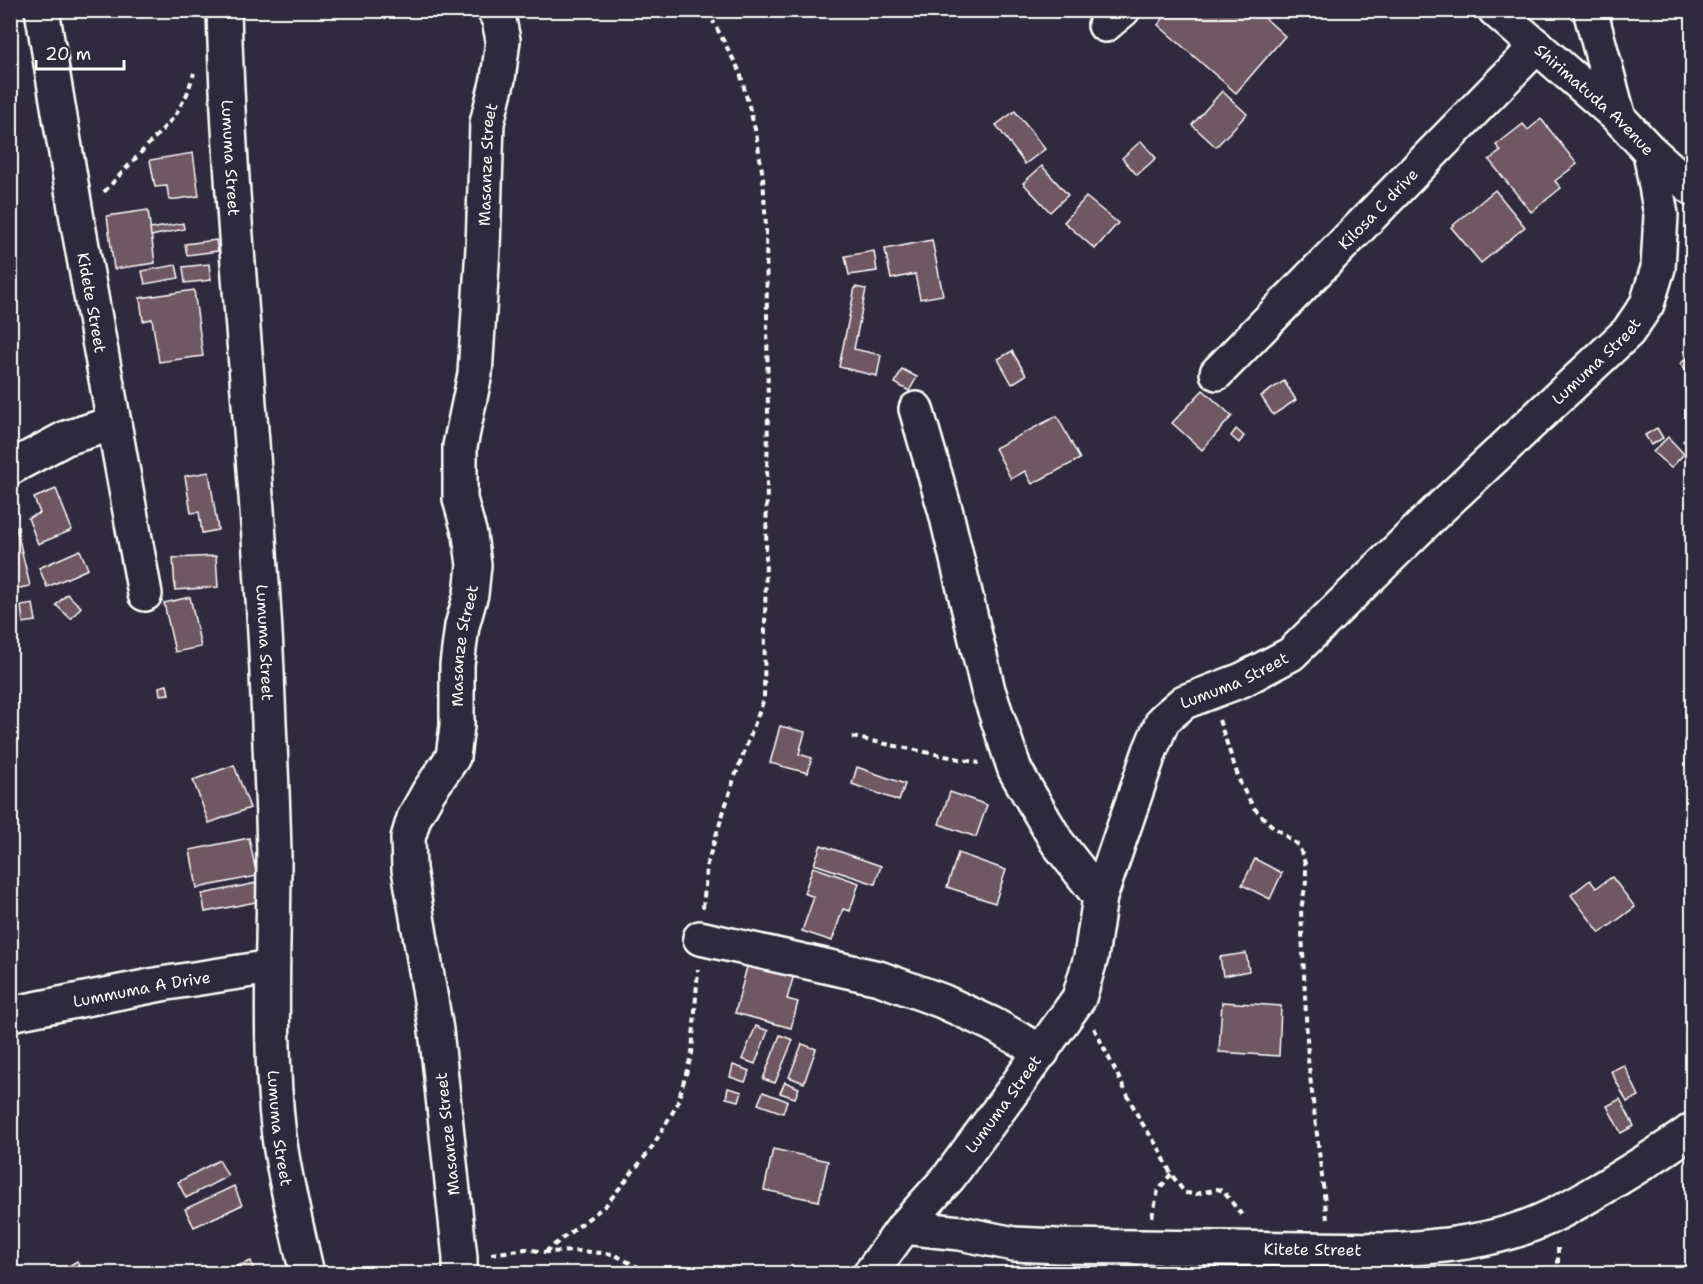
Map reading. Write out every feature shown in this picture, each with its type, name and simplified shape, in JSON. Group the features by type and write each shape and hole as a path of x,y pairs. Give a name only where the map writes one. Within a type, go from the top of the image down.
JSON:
{"street":[{"name":"Kidete Street","path":"42,10 77,219 145,594"},
{"name":"Lumuma Street","path":"224,10 238,263 262,570 274,855 273,1043 279,1136 288,1192 307,1274"},
{"name":"Masanze Street","path":"460,1266 436,1030 409,870 408,838 414,818 429,791 453,757 457,726 457,665 462,626 471,594 474,565 470,535 460,499 460,446 475,374 483,248 487,123 498,79 503,40 499,20 494,10"},
{"name":"Shirimatuda Avenue","path":"1494,10 1619,118 1650,151 1692,188"},
{"path":"1590,10 1619,118"},
{"name":"Kilosa C drive","path":"1217,373 1537,46"},
{"name":"Lumuma Street","path":"870,1274 904,1227 949,1177 1079,998 1091,957 1100,897 1162,720 1184,702 1242,680 1291,654 1435,513 1628,332 1647,304 1658,268 1661,215 1650,151"},
{"path":"916,409 946,513 988,690 1015,770 1057,842 1100,897"},
{"path":"10,468 66,438 114,423"},
{"path":"700,938 879,978 952,1005 1042,1052"},
{"name":"Lummuma A Drive","path":"10,1014 161,984 272,967"},
{"name":"Kitete Street","path":"904,1227 960,1233 1014,1244 1159,1256 1266,1248 1388,1250 1439,1247 1515,1231 1558,1214 1660,1153 1692,1130"}],"path":[{"path":"545,1252 606,1205 651,1149 677,1105 692,1053 707,864 734,779 764,699 768,389 766,227 763,177 756,133 740,72 713,21"},
{"path":"77,219 175,116 187,94 195,70"},
{"path":"1210,692 1241,785 1254,808 1270,824 1299,846 1306,866 1301,910 1308,1059 1331,1249"},
{"path":"852,737 1015,770"},
{"path":"1079,998 1140,1120 1160,1150 1171,1174 1185,1193 1196,1194 1218,1189 1224,1192 1266,1248"},
{"path":"1159,1256 1158,1191 1171,1174"},
{"path":"460,1266 526,1249 545,1252 580,1251 613,1254 651,1274"}],"building":[{"path":"1170,10 1256,10 1285,36 1236,93 1158,25"},
{"path":"1222,91 1247,114 1216,147 1192,125"},
{"path":"1015,111 1045,149 1025,164 996,125"},
{"path":"1541,119 1577,164 1555,181 1561,188 1531,212 1489,160 1501,151 1496,145 1523,124 1528,130"},
{"path":"1141,141 1156,158 1137,175 1122,158"},
{"path":"193,153 199,196 169,200 167,186 155,187 150,160"},
{"path":"1042,166 1068,195 1050,212 1023,183"},
{"path":"1495,190 1525,227 1481,263 1451,227"},
{"path":"1086,197 1118,223 1095,249 1064,222"},
{"path":"148,210 155,263 114,269 107,216"},
{"path":"183,223 184,229 151,236 150,229"},
{"path":"216,240 218,251 187,255 185,244"},
{"path":"932,240 943,295 920,299 915,274 891,279 885,249"},
{"path":"874,251 877,271 849,275 845,256"},
{"path":"209,264 211,280 185,283 183,267"},
{"path":"176,265 179,278 145,284 142,271"},
{"path":"855,287 866,289 854,349 881,355 877,376 839,367"},
{"path":"194,290 203,356 159,362 152,319 143,321 140,298"},
{"path":"1012,351 1026,375 1012,384 998,359"},
{"path":"1692,353 1692,378 1680,364"},
{"path":"902,369 917,377 909,391 895,383"},
{"path":"1284,381 1296,400 1273,415 1261,396"},
{"path":"1203,390 1232,416 1202,450 1172,423"},
{"path":"1057,416 1080,459 1032,484 1025,471 1011,479 995,448"},
{"path":"1657,428 1663,438 1651,445 1645,435"},
{"path":"1236,429 1244,436 1239,443 1231,436"},
{"path":"1691,433 1692,444 1690,447 1683,441"},
{"path":"1668,437 1684,454 1671,468 1653,452"},
{"path":"209,472 218,530 202,533 199,512 191,513 185,476"},
{"path":"56,489 72,530 38,544 28,518 40,513 34,498"},
{"path":"16,527 30,586 10,590 10,528"},
{"path":"80,550 88,569 47,587 39,568"},
{"path":"216,556 218,587 175,590 173,558"},
{"path":"67,594 81,607 71,619 56,605"},
{"path":"190,597 201,647 175,652 164,603"},
{"path":"33,604 36,621 23,623 21,606"},
{"path":"167,685 169,694 160,695 159,687"},
{"path":"780,726 805,732 799,754 812,758 808,773 770,763"},
{"path":"234,765 250,808 209,823 193,780"},
{"path":"857,767 905,784 899,801 852,784"},
{"path":"950,792 987,805 976,837 939,824"},
{"path":"249,838 257,876 197,888 190,850"},
{"path":"821,845 881,866 875,884 814,864"},
{"path":"958,853 1006,870 995,903 947,887"},
{"path":"1255,859 1282,873 1270,899 1242,885"},
{"path":"813,867 859,883 850,911 843,909 832,941 802,931 814,897 804,893"},
{"path":"1612,877 1635,907 1600,933 1571,895 1590,880 1596,888"},
{"path":"257,883 261,901 205,912 202,894"},
{"path":"1246,953 1249,971 1223,976 1220,957"},
{"path":"749,959 795,971 787,999 798,1002 791,1028 735,1013"},
{"path":"1222,1002 1281,1006 1279,1056 1219,1052"},
{"path":"756,1026 768,1031 755,1064 742,1059"},
{"path":"780,1035 793,1040 775,1083 763,1079"},
{"path":"802,1044 816,1049 804,1083 789,1077"},
{"path":"733,1065 750,1071 745,1082 730,1077"},
{"path":"1624,1065 1639,1096 1627,1102 1611,1071"},
{"path":"785,1082 799,1088 795,1098 780,1093"},
{"path":"728,1088 742,1092 739,1101 726,1098"},
{"path":"763,1092 787,1101 783,1113 758,1104"},
{"path":"1620,1099 1634,1126 1621,1133 1607,1106"},
{"path":"773,1149 828,1161 819,1201 764,1190"},
{"path":"219,1160 228,1176 186,1198 178,1182"},
{"path":"234,1186 242,1205 194,1227 185,1209"},
{"path":"77,1261 84,1274 55,1274"},
{"path":"251,1261 255,1274 215,1274"}]}
